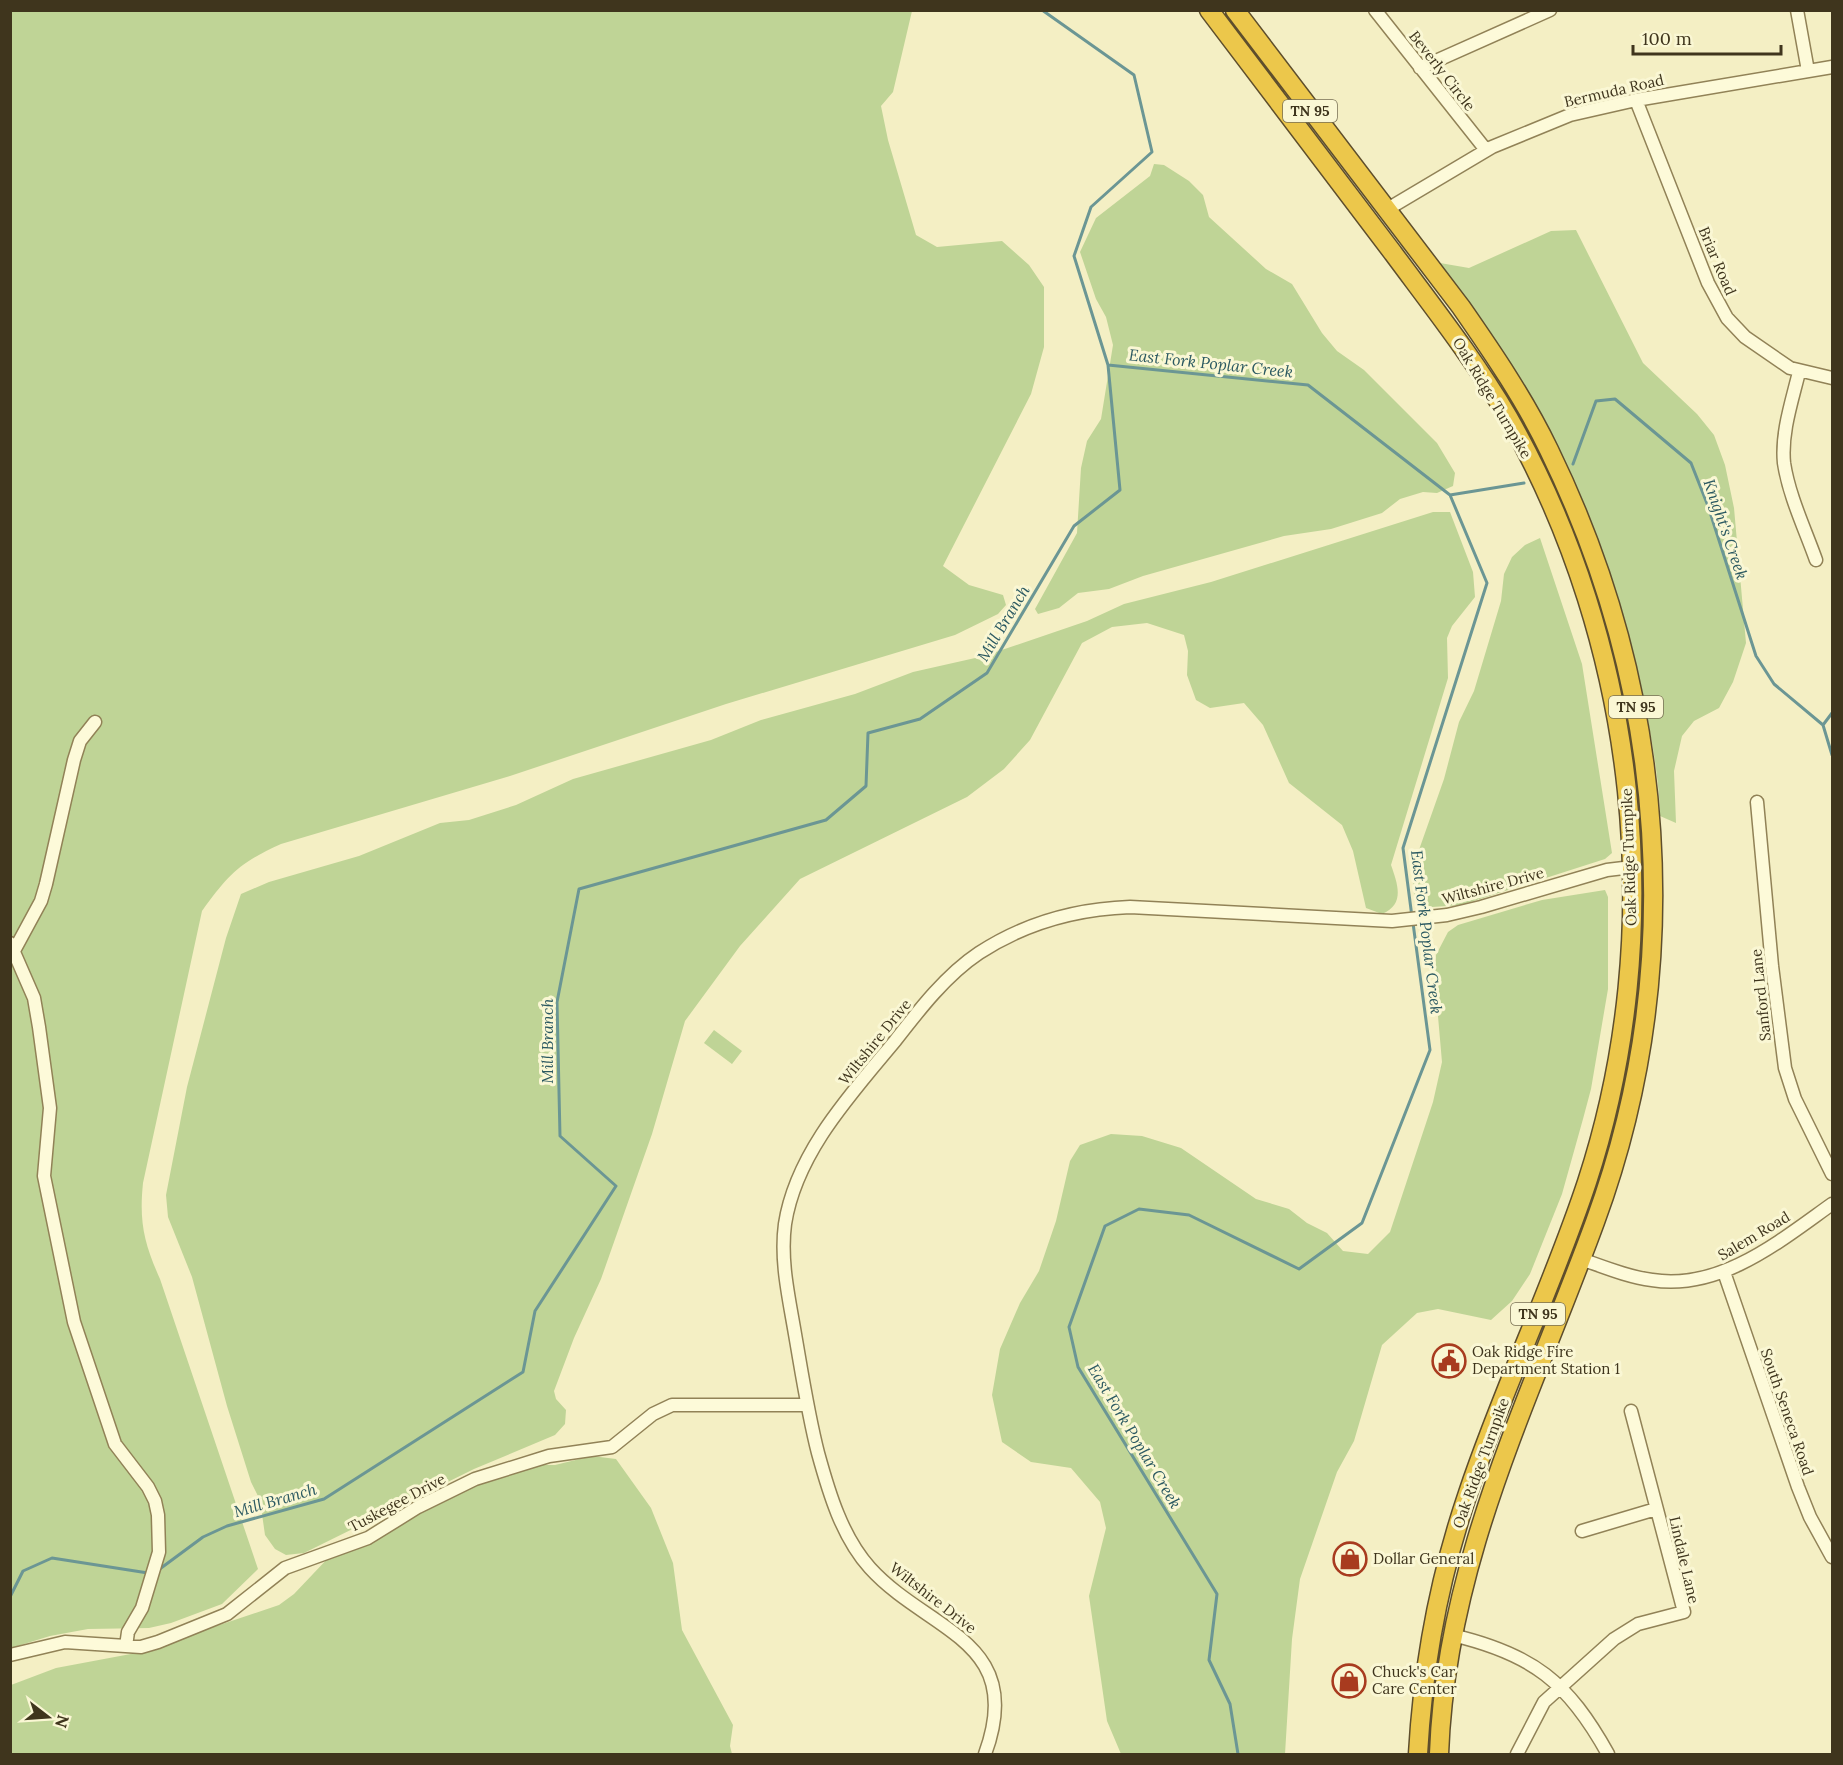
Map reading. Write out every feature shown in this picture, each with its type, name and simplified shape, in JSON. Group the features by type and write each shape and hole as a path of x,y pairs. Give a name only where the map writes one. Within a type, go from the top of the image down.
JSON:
{"highway":[{"name":"Oak Ridge Turnpike","path":"1209,10 1456,336 1507,416 1559,522 1585,592 1604,656 1628,788 1632,867 1630,958 1621,1035 1600,1140 1563,1252 1466,1498 1448,1557 1432,1631 1418,1755"},
{"name":"Oak Ridge Turnpike","path":"1235,10 1482,337 1548,448 1591,545 1624,652 1634,694 1650,798 1653,866 1650,970 1638,1063 1615,1162 1581,1259 1481,1520 1452,1635 1439,1755"},
{"path":"1369,221 1386,210"},
{"path":"1604,656 1624,652"},
{"path":"1632,867 1653,866"},
{"path":"1563,1252 1581,1259"},
{"path":"1514,1374 1533,1382"},
{"path":"1432,1631 1452,1635"}],"street":[{"name":"Beverly Circle","path":"1375,10 1486,150"},
{"path":"1420,68 1550,10"},
{"path":"1797,10 1808,71"},
{"name":"Bermuda Road","path":"1386,210 1486,150 1570,116 1636,100 1833,67"},
{"name":"Briar Road","path":"1636,100 1708,283 1724,314 1745,337 1773,358 1799,372 1833,378"},
{"path":"1799,372 1786,424 1784,463 1792,493 1816,560"},
{"path":"95,722 80,741 74,760 41,901 13,946 34,998 39,1027 50,1108 44,1176 74,1322 115,1444 148,1486 155,1501 160,1536 159,1552 139,1617 128,1632 126,1647"},
{"name":"Sanford Lane","path":"1757,802 1784,1063 1795,1099 1833,1174"},
{"name":"Wiltshire Drive","path":"985,1755 993,1734 995,1698 983,1662 963,1638 902,1596 871,1570 857,1551 840,1520 830,1492 807,1405 784,1261 785,1226 794,1190 815,1147 843,1105 913,1018 964,965 1022,929 1040,922 1090,909 1130,907 1365,921 1422,919 1481,907 1607,870 1632,867"},
{"name":"Salem Road","path":"1581,1259 1653,1281 1677,1282 1724,1272 1772,1245 1833,1204"},
{"name":"South Seneca Road","path":"1724,1272 1798,1487 1810,1517 1833,1557"},
{"name":"Tuskegee Drive","path":"10,1655 65,1642 141,1647 213,1621 237,1608 272,1575 285,1568 368,1538 418,1507 475,1479 549,1456 612,1447 653,1414 672,1405 807,1405"},
{"name":"Lindale Lane","path":"1560,1685 1625,1631 1638,1624 1684,1612 1631,1411"},
{"path":"1582,1531 1656,1509"},
{"path":"1452,1635 1509,1653 1560,1685 1586,1717 1608,1755"},
{"path":"1517,1755 1544,1702 1560,1685"}],"green space":[{"path":"11,11 912,11 893,92 881,106 888,140 916,235 937,247 1002,241 1029,265 1044,287 1044,347 1031,394 943,566 969,585 1003,595 1006,605 998,614 955,635 726,704 510,776 281,844 245,864 220,888 202,911 143,1183 142,1221 150,1254 258,1569 222,1604 171,1623 149,1628 88,1629 50,1636 11,1648"},
{"path":"1154,164 1164,165 1189,181 1203,195 1209,217 1266,269 1292,284 1322,333 1337,351 1364,370 1437,443 1455,473 1453,486 1437,493 1423,492 1400,499 1382,513 1331,529 1284,536 1143,576 1109,589 1078,593 1059,608 1038,614 1035,609 1077,533 1081,468 1087,441 1101,419 1113,345 1106,317 1096,299 1080,252 1096,218 1150,176"},
{"path":"1576,230 1643,363 1697,414 1714,435 1725,465 1734,508 1746,643 1733,682 1719,708 1694,721 1682,736 1674,771 1676,823 1660,816 1652,740 1629,634 1611,576 1590,521 1567,467 1540,415 1510,364 1440,263 1469,268 1551,231"},
{"path":"1433,512 1450,512 1473,572 1475,597 1452,626 1447,638 1448,678 1391,865 1398,893 1394,905 1389,910 1382,914 1366,908 1353,851 1342,825 1289,783 1263,725 1244,703 1210,708 1196,700 1187,675 1188,651 1184,635 1147,623 1112,627 1082,643 1030,740 1004,769 967,797 800,879 740,946 685,1021 652,1134 601,1279 574,1338 554,1391 556,1399 566,1410 565,1424 555,1435 474,1469 304,1553 286,1555 275,1549 265,1535 260,1500 251,1482 227,1406 192,1277 168,1217 166,1195 187,1087 226,938 241,894 269,882 359,856 440,823 469,820 516,805 573,779 711,740 761,720 855,694 913,672 984,656 1087,621 1124,604 1211,582"},
{"path":"1540,538 1582,664 1612,853 1605,859 1461,905 1418,908 1413,890 1414,864 1444,779 1459,722 1474,691 1501,601 1504,574 1512,557 1525,545"},
{"path":"1605,890 1608,897 1608,989 1591,1089 1562,1194 1530,1274 1512,1301 1491,1320 1438,1309 1417,1313 1382,1345 1354,1441 1337,1472 1300,1579 1292,1639 1285,1754 1121,1754 1107,1721 1089,1596 1106,1528 1100,1502 1071,1468 1031,1462 1002,1442 992,1395 1000,1349 1020,1303 1039,1271 1056,1221 1070,1161 1080,1145 1111,1134 1142,1136 1181,1148 1256,1199 1289,1209 1307,1223 1327,1233 1343,1251 1368,1254 1390,1232 1433,1102 1442,1062 1435,982 1436,955 1448,932 1458,925 1542,900"},
{"path":"714,1030 742,1051 732,1064 704,1043"},
{"path":"592,1456 616,1459 651,1508 673,1563 682,1630 733,1725 730,1746 732,1754 11,1754 11,1685 56,1668 136,1653 279,1605 294,1594 331,1555 475,1485 534,1465 555,1465"}],"waterway":[{"name":"Mill Branch","path":"157,1571 203,1537 227,1526 324,1499 523,1372 535,1311 616,1186 560,1136 557,1002 579,889 826,820 866,786 868,733 920,719 987,673 1074,526 1120,490 1108,365 1074,256 1091,207 1152,152 1134,75 1042,10"},
{"name":"East Fork Poplar Creek","path":"1108,365 1308,385 1450,495 1487,583 1403,848 1412,917"},
{"name":"Knight's Creek","path":"1573,464 1596,401 1615,399 1691,463 1708,506 1756,656 1774,684 1823,725 1832,755"},
{"name":"Knight's Creek","path":"1450,495 1524,483"},
{"path":"1823,725 1832,713"},
{"name":"East Fork Poplar Creek","path":"1238,1754 1230,1704 1209,1660 1217,1594 1078,1367 1069,1327 1105,1226 1139,1209 1189,1215 1299,1269 1362,1223 1430,1050 1413,923"},
{"name":"Mill Branch","path":"10,1597 23,1571 52,1558 148,1573"}],"place":[{"name":"Oak Ridge Fire Department Station 1","path":"1449,1361"},
{"name":"Dollar General","path":"1350,1559"},
{"name":"Chuck's Car Care Center","path":"1349,1681"}]}
